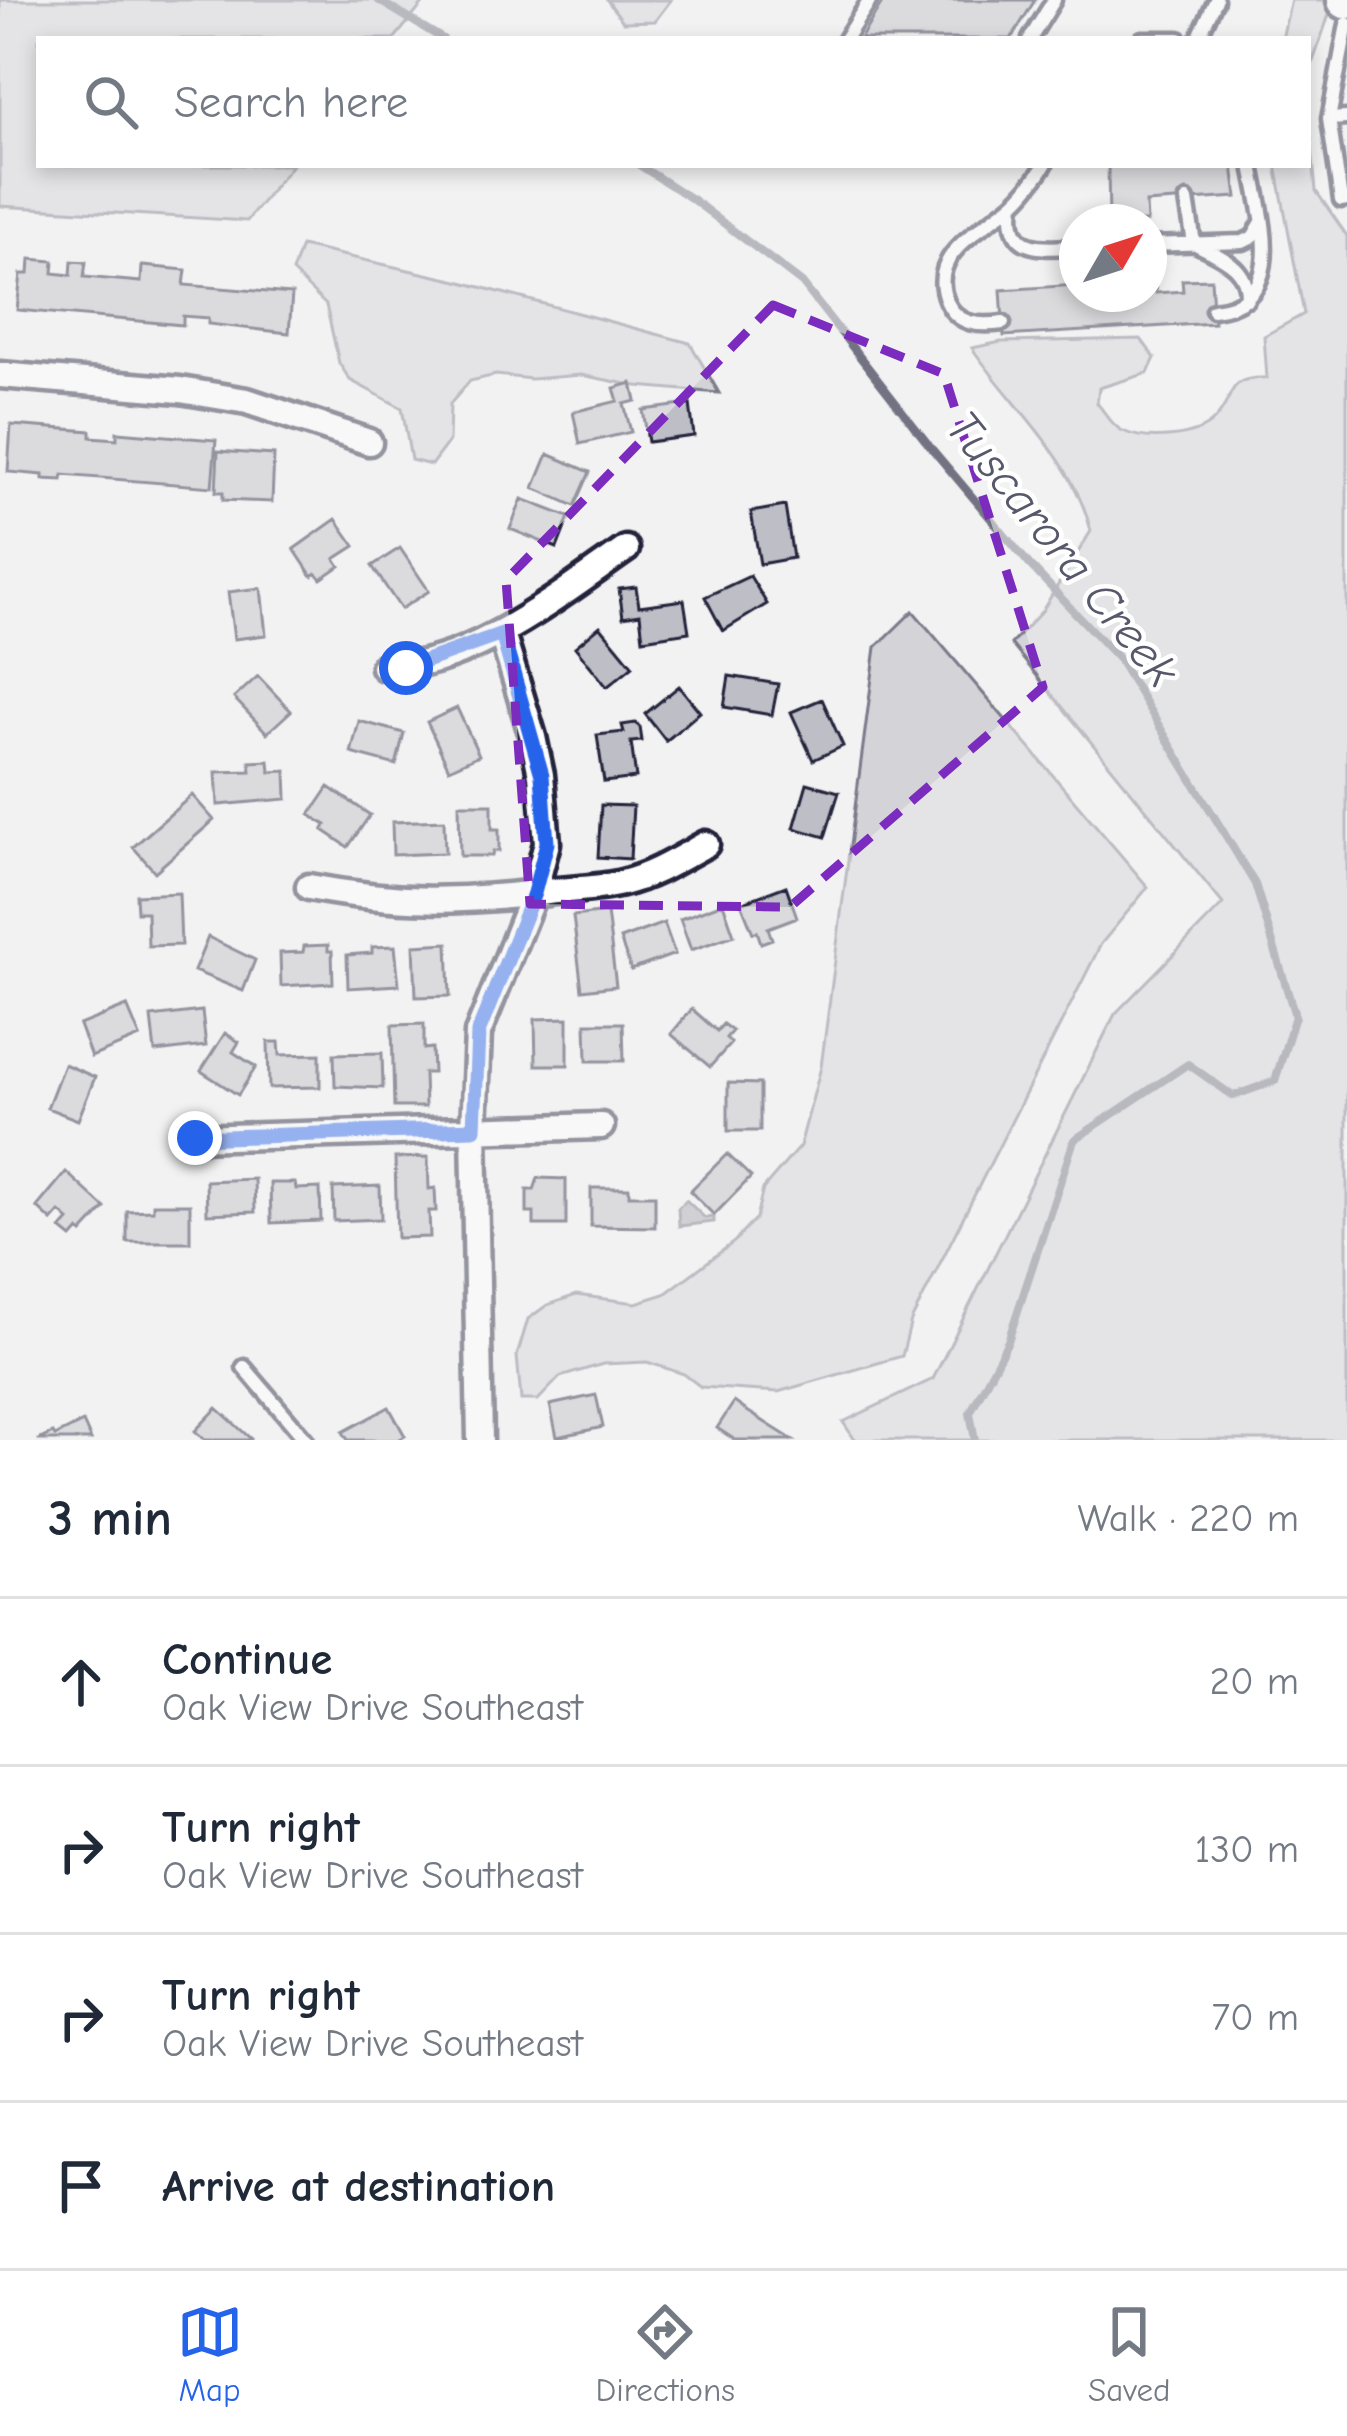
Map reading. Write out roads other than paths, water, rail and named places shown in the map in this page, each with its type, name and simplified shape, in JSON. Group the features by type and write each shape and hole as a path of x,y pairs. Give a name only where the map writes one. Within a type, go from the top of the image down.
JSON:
{"street":[{"path":"0,375 180,390 248,401 369,442"},
{"path":"383,667 406,668 502,634 626,549"},
{"path":"480,1440 474,1129 478,1033 534,893 547,843 542,775 502,634"},
{"path":"309,886 432,903 622,884 706,844"},
{"path":"195,1138 602,1126"}],"lane":[{"path":"847,36 870,0"},
{"path":"1032,36 1054,0"},
{"path":"1199,36 1216,0"},
{"path":"1347,24 1329,119 1341,200 1347,200"},
{"path":"1329,119 1347,118"},
{"path":"1004,323 977,326 951,310 944,294 944,274 964,238 1013,203 1042,168"},
{"path":"1213,310 1234,308 1259,284 1264,266 1262,222 1253,168"},
{"path":"1186,200 1194,243"},
{"path":"1013,203 1011,221 1024,244 1059,247"},
{"path":"1167,244 1243,242 1253,237 1262,222"},
{"path":"1194,243 1227,258 1240,271 1248,288 1247,300"},
{"path":"244,1366 306,1440"}],"waterway":[{"name":"Tuscarora Creek","path":"378,0 438,36"},
{"name":"Tuscarora Creek","path":"644,168 802,283 932,449 1029,564 1118,658 1255,884 1295,1016 1275,1081 1233,1096 1188,1064 1074,1140 1008,1341 970,1413 975,1440"}]}
